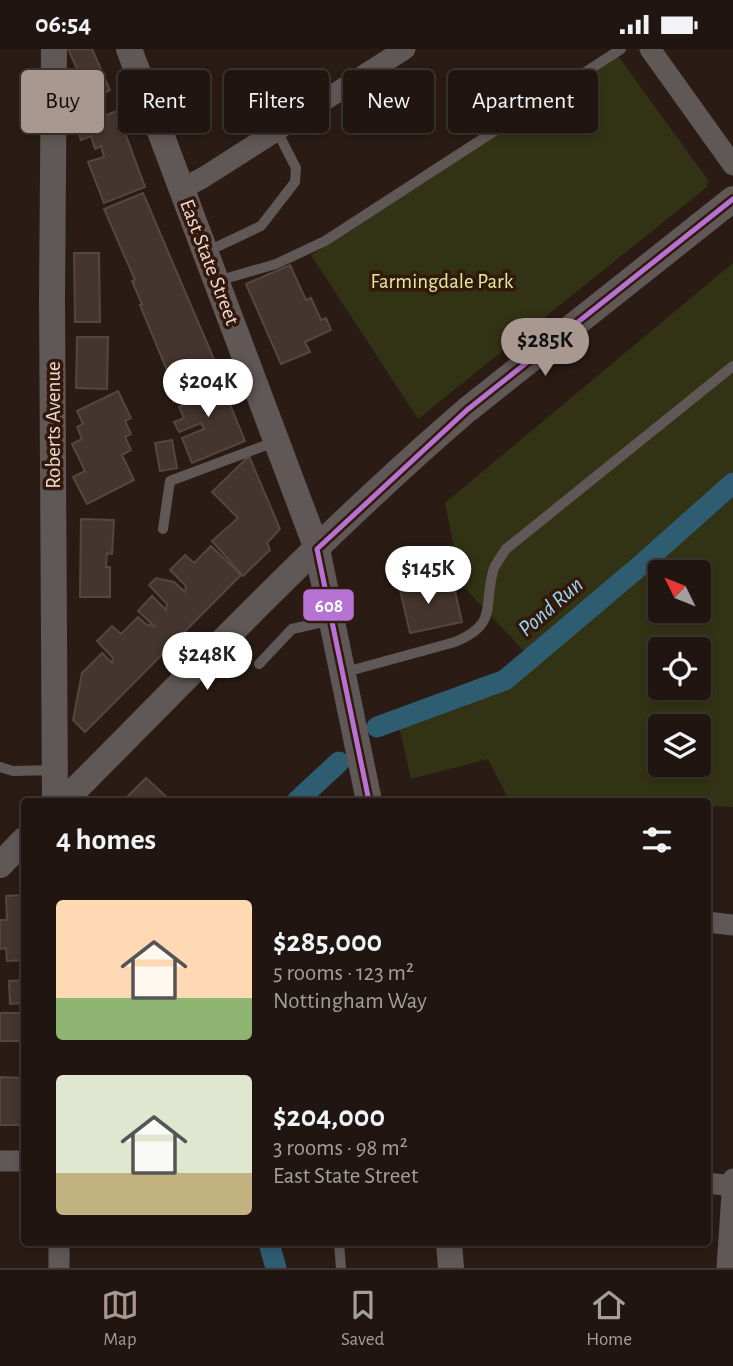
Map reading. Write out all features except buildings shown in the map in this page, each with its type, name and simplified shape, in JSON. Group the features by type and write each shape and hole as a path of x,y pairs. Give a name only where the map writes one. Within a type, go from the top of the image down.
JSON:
{"street":[{"name":"Roberts Avenue","path":"54,49 52,311 55,798"},
{"name":"East State Street","path":"129,49 317,548 368,798"},
{"path":"329,98 405,49"},
{"path":"650,49 733,165"},
{"path":"182,189 274,133"},
{"path":"67,798 317,548 425,447 467,410 733,199"},
{"path":"0,865 21,844"},
{"path":"711,922 733,925"},
{"path":"0,1161 21,1161"},
{"path":"727,1268 733,1179"},
{"path":"711,1184 733,1186"},
{"path":"59,1246 59,1268"},
{"path":"449,1246 451,1268"}],"lane":[{"path":"217,281 276,264 325,241 621,49"},
{"path":"206,252 261,226 295,183 296,168 278,133"},
{"path":"342,673 455,642 471,635 485,622 495,567 506,549 733,366"},
{"path":"163,529 170,481 277,441"},
{"path":"259,664 292,629 332,620"},
{"path":"0,767 13,771 55,770"},
{"path":"339,1246 341,1268"}],"green space":[{"name":"Farmingdale Park","path":"618,56 708,180 707,187 418,419 311,255 499,133 598,133 596,70"},
{"path":"733,263 733,807 711,806 711,798 508,798 488,759 411,779 397,717 537,665 462,585 445,503"}],"waterway":[{"name":"Pond Run","path":"377,727 505,680 733,483"},
{"name":"Pond Run","path":"300,798 339,762"},
{"name":"Pond Run","path":"270,1246 276,1268"}],"transit line":[{"name":"608","path":"368,798 317,549 467,410 733,199"}]}
